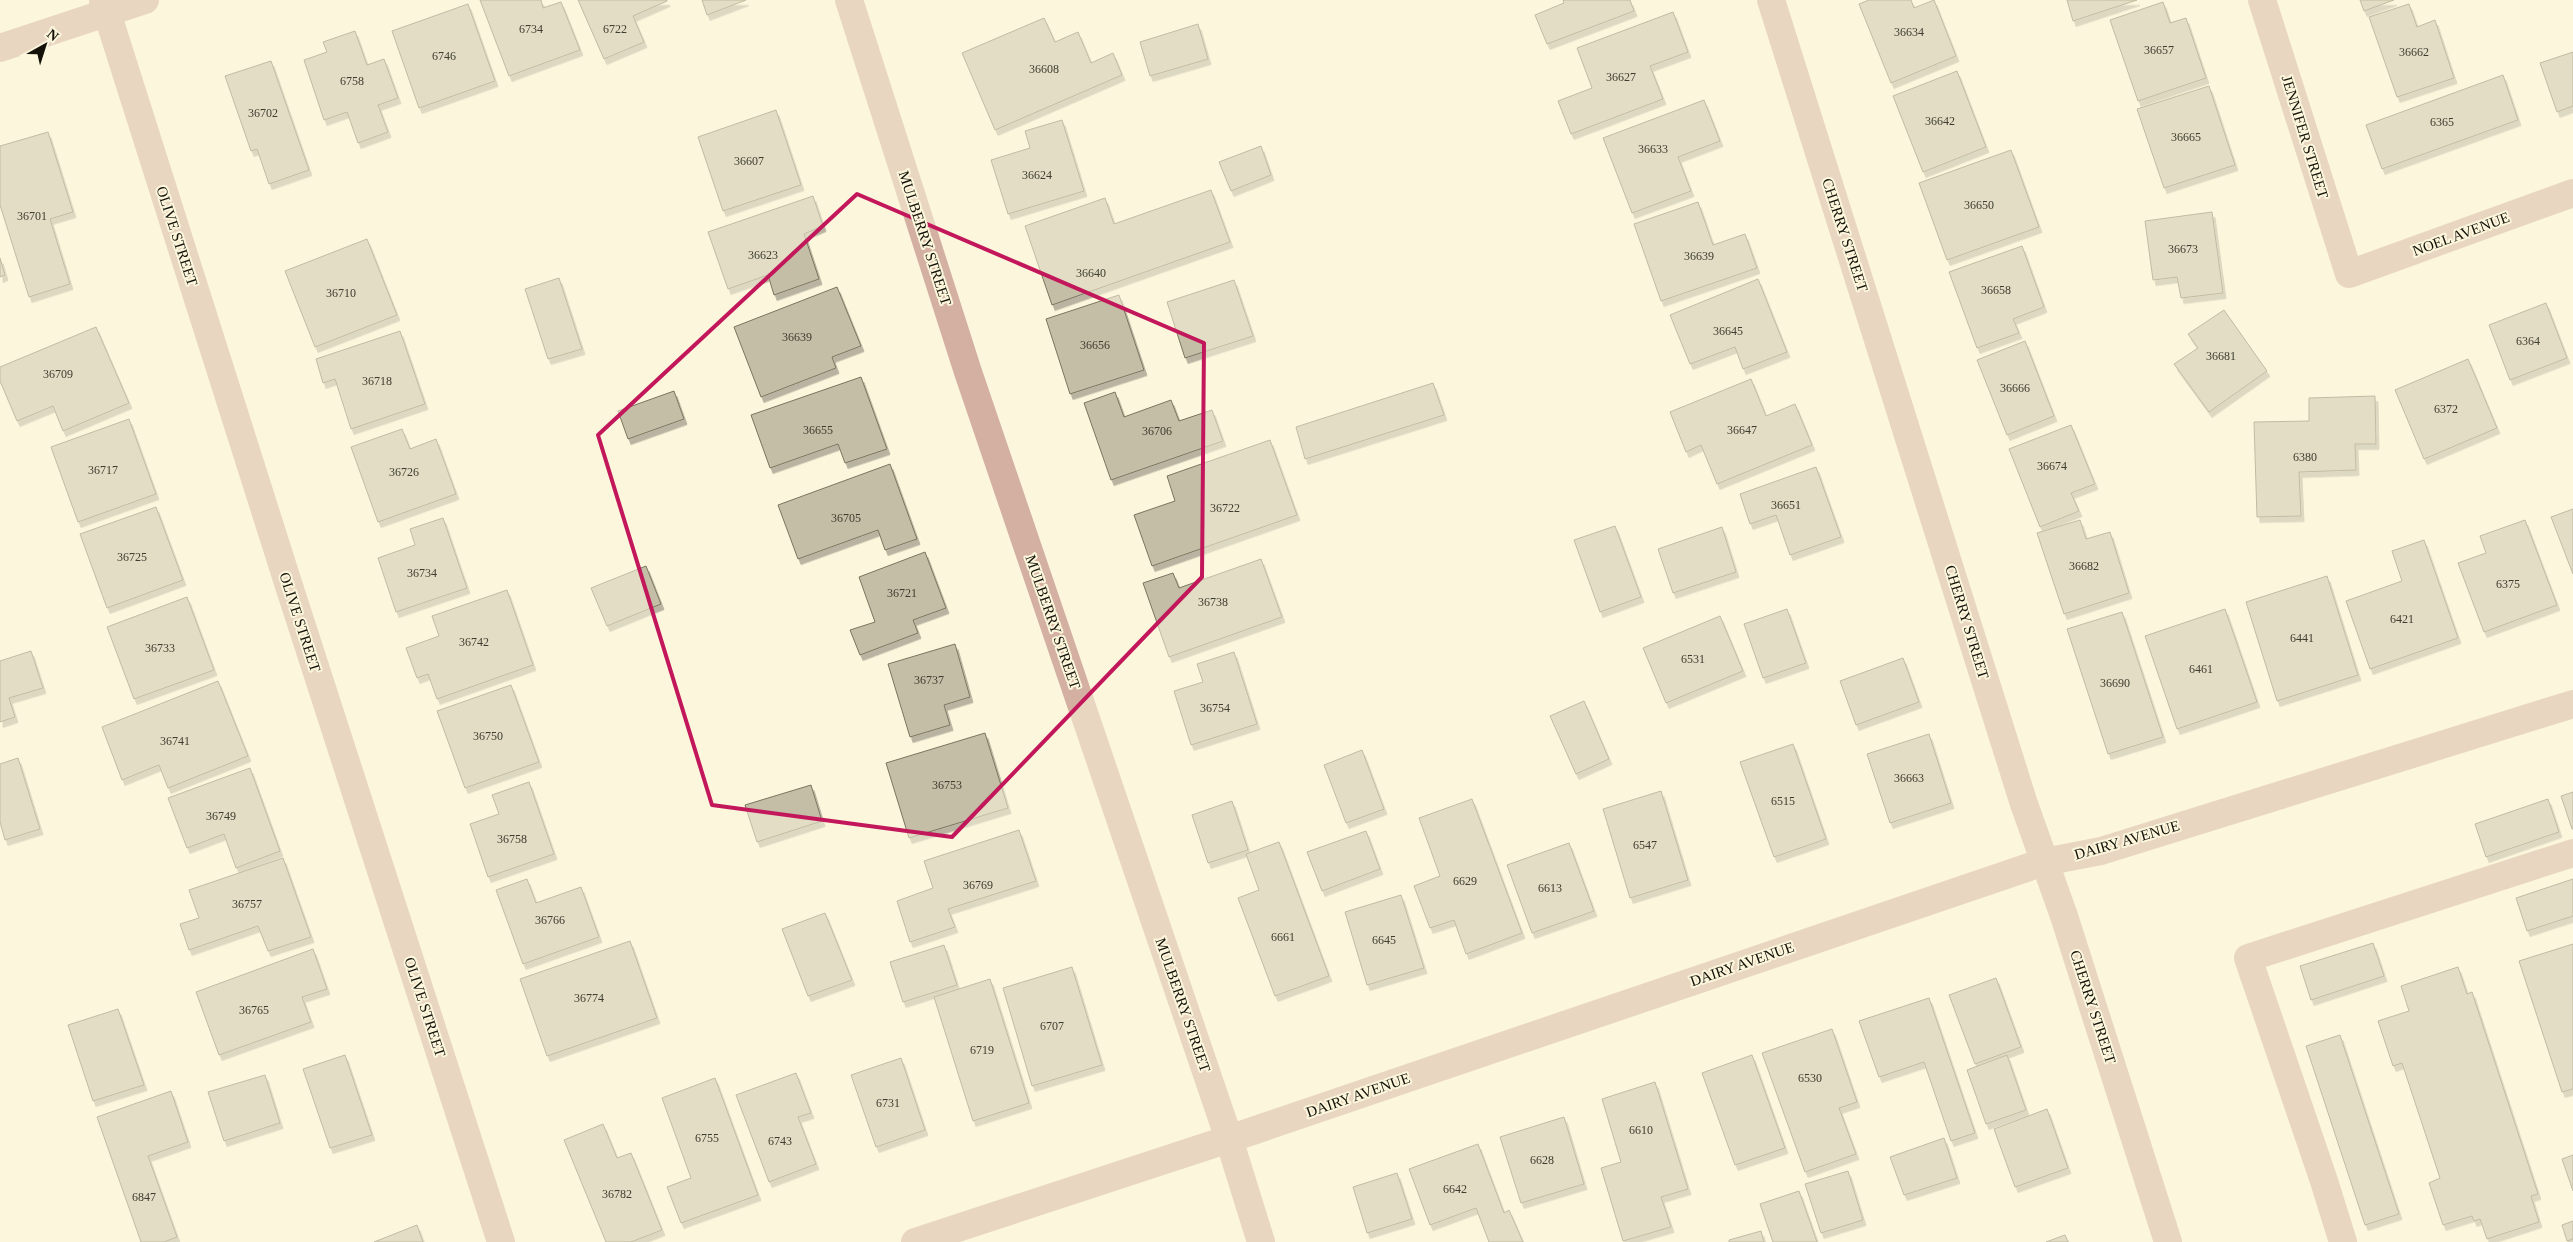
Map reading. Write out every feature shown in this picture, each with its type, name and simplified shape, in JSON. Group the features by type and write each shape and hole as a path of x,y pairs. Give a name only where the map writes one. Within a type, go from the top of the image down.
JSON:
{"street":[{"path":"0,48 105,6 146,0"},
{"name":"MULBERRY STREET","path":"849,0 968,372 1229,1139 1261,1242"},
{"name":"CHERRY STREET","path":"1771,0 2044,862 2064,916 2168,1242"},
{"name":"JENNIFER STREET","path":"2262,0 2348,274"},
{"name":"OLIVE STREET","path":"105,6 289,586 501,1242"},
{"name":"NOEL AVENUE","path":"2348,274 2573,193"},
{"name":"DAIRY AVENUE","path":"916,1242 1229,1139 2044,862 2101,851 2573,704"},
{"path":"2343,1242 2321,1171 2248,958 2573,853"}],"highlighted area":[{"path":"857,194 1204,343 1202,577 952,837 712,805 598,435"}],"building":[{"path":"480,0 541,0 543,8 561,2 580,50 509,76"},
{"path":"578,0 667,1 633,16 644,42 604,59"},
{"path":"702,0 746,0 707,15"},
{"path":"1563,0 1630,0 1634,11 1547,44 1535,15 1564,3"},
{"path":"1869,0 1911,0 1914,8 1934,0 1956,56 1891,83 1859,4"},
{"path":"2067,0 2137,0 2073,21"},
{"path":"2360,0 2394,0 2364,11"},
{"path":"2163,2 2170,23 2186,18 2206,78 2138,101 2110,20"},
{"path":"468,4 495,81 419,108 392,31"},
{"path":"2409,4 2417,27 2435,20 2454,78 2397,97 2369,17"},
{"path":"1673,12 1688,52 1650,66 1663,99 1571,134 1558,101 1592,88 1577,48"},
{"path":"1044,18 1055,42 1078,32 1091,63 1113,53 1122,75 995,130 962,53"},
{"path":"1198,24 1208,59 1150,76 1140,42"},
{"path":"355,31 367,65 384,59 398,98 378,105 388,132 358,143 347,112 324,120 304,60 327,52 323,42"},
{"path":"2573,52 2573,106 2557,112 2540,63"},
{"path":"271,61 309,170 269,184 257,149 251,151 225,76"},
{"path":"1957,71 1986,147 1923,172 1893,96"},
{"path":"2503,75 2518,120 2382,169 2366,125"},
{"path":"2209,86 2235,165 2164,188 2137,109"},
{"path":"1704,100 1720,141 1678,157 1691,191 1632,213 1603,138"},
{"path":"776,110 801,185 723,211 698,137"},
{"path":"1062,120 1084,191 1008,214 991,160 1030,148 1025,131"},
{"path":"48,132 73,212 50,219 70,284 29,297 0,205 0,146"},
{"path":"1261,146 1271,175 1231,191 1219,162"},
{"path":"2011,150 2039,227 1947,260 1919,183"},
{"path":"1211,190 1230,242 1052,305 1025,226 1105,198 1114,224"},
{"path":"813,196 823,226 804,234 819,279 774,295 768,275 728,289 708,232"},
{"path":"1698,202 1713,245 1745,234 1757,268 1661,301 1634,224"},
{"path":"2212,212 2223,293 2181,298 2177,277 2153,280 2145,221"},
{"path":"367,239 397,315 315,347 285,271"},
{"path":"2022,246 2044,307 2013,319 2019,333 1977,348 1949,272"},
{"path":"0,258 5,275 0,277"},
{"path":"559,278 582,349 548,359 525,289"},
{"path":"1758,279 1787,352 1743,369 1735,347 1690,364 1670,315"},
{"path":"1234,280 1253,336 1185,358 1167,302"},
{"path":"837,287 861,346 832,357 836,368 761,397 734,327"},
{"path":"1119,295 1144,370 1070,394 1046,319"},
{"path":"2546,303 2567,358 2510,380 2489,325"},
{"path":"2224,310 2267,371 2209,412 2174,364 2198,348 2188,334"},
{"path":"96,327 129,403 63,431 53,406 17,421 0,381 0,367"},
{"path":"400,331 425,404 351,429 335,379 323,383 316,359"},
{"path":"2025,341 2054,416 2007,435 1977,360"},
{"path":"2468,359 2497,428 2424,459 2395,390"},
{"path":"861,377 887,449 845,463 838,444 770,468 751,415"},
{"path":"1751,379 1766,416 1795,404 1812,445 1717,484 1701,445 1686,452 1670,412"},
{"path":"1433,383 1444,415 1305,459 1296,427"},
{"path":"674,391 684,419 628,439 618,411"},
{"path":"1115,392 1124,417 1171,400 1179,421 1212,410 1223,441 1111,480 1084,403"},
{"path":"2375,396 2376,444 2355,444 2356,470 2299,472 2301,516 2257,517 2254,422 2309,421 2309,398"},
{"path":"129,419 156,494 78,522 51,447"},
{"path":"2071,425 2095,484 2071,493 2079,511 2040,527 2009,449"},
{"path":"402,429 410,449 436,439 456,494 378,522 351,447"},
{"path":"1270,440 1297,515 1152,566 1134,515 1175,501 1167,476"},
{"path":"890,464 917,539 885,550 878,530 798,559 778,505"},
{"path":"1816,467 1841,537 1790,555 1776,515 1750,524 1740,494"},
{"path":"156,507 183,580 107,608 80,534"},
{"path":"2573,509 2573,574 2551,517"},
{"path":"443,518 467,588 396,612 378,558 415,545 410,529"},
{"path":"2080,520 2086,539 2110,532 2129,593 2064,614 2037,533"},
{"path":"2525,520 2557,605 2484,632 2458,563 2486,553 2480,536"},
{"path":"1615,526 1641,597 1600,612 1574,540"},
{"path":"1722,527 1736,572 1673,593 1658,549"},
{"path":"2424,540 2458,638 2370,669 2346,601 2402,581 2392,551"},
{"path":"925,552 946,608 913,620 918,633 860,655 850,630 875,622 859,577"},
{"path":"1261,559 1282,617 1169,657 1143,583 1173,573 1179,588"},
{"path":"646,566 661,604 607,626 591,588"},
{"path":"2327,576 2358,675 2277,701 2246,602"},
{"path":"507,590 533,665 437,699 428,674 417,678 406,648 439,636 432,616"},
{"path":"187,597 214,670 134,699 107,627"},
{"path":"1787,609 1806,663 1763,678 1744,624"},
{"path":"2225,609 2257,702 2177,729 2145,636"},
{"path":"2122,612 2163,737 2108,754 2067,629"},
{"path":"1720,616 1743,671 1666,703 1643,648"},
{"path":"955,644 970,697 944,705 950,725 910,737 888,664"},
{"path":"31,651 43,688 9,698 15,717 0,722 0,661"},
{"path":"1234,652 1257,724 1191,745 1174,691 1203,682 1197,664"},
{"path":"1903,658 1919,702 1856,725 1840,681"},
{"path":"218,681 248,756 168,788 159,765 122,780 102,727"},
{"path":"511,685 539,762 465,788 437,711"},
{"path":"1584,701 1609,759 1576,774 1550,716"},
{"path":"985,733 1008,808 909,838 886,763"},
{"path":"1929,734 1951,803 1890,823 1867,754"},
{"path":"1793,744 1826,839 1774,857 1740,762"},
{"path":"1362,750 1384,809 1346,823 1324,765"},
{"path":"18,758 40,829 5,840 0,822 0,764"},
{"path":"250,768 280,851 236,868 224,834 187,848 168,798"},
{"path":"529,782 554,854 488,877 470,824 499,814 492,795"},
{"path":"811,785 822,821 757,842 745,805"},
{"path":"1661,791 1688,880 1630,898 1603,809"},
{"path":"2573,792 2573,829 2572,829 2561,796"},
{"path":"1472,799 1522,933 1466,954 1454,920 1430,928 1414,886 1440,876 1419,818"},
{"path":"2548,799 2559,832 2486,857 2475,824"},
{"path":"1232,801 1248,850 1208,863 1192,815"},
{"path":"1019,830 1036,881 948,909 955,927 910,942 897,901 933,888 924,861"},
{"path":"1366,831 1380,869 1322,891 1307,852"},
{"path":"1279,842 1329,976 1275,996 1238,898 1259,890 1246,854"},
{"path":"1569,843 1594,911 1532,933 1507,865"},
{"path":"283,858 311,937 268,951 258,926 189,950 180,924 199,918 189,890"},
{"path":"527,879 536,903 581,887 599,937 523,964 496,890"},
{"path":"2573,879 2573,916 2527,931 2516,898"},
{"path":"1401,895 1424,968 1367,985 1345,912"},
{"path":"825,913 852,980 808,996 782,929"},
{"path":"630,941 657,1018 547,1056 520,979"},
{"path":"2373,943 2384,976 2311,1000 2300,966"},
{"path":"2573,944 2573,1089 2562,1092 2519,961"},
{"path":"944,945 957,985 903,1002 890,962"},
{"path":"313,949 327,989 302,997 311,1022 219,1055 196,992"},
{"path":"1072,967 1102,1065 1032,1086 1003,988"},
{"path":"2458,967 2467,994 2472,992 2538,1194 2531,1196 2539,1222 2487,1239 2480,1219 2474,1221 2472,1216 2443,1225 2429,1183 2440,1178 2402,1063 2393,1066 2378,1021 2409,1011 2401,986"},
{"path":"1996,978 2021,1047 1975,1064 1949,995"},
{"path":"990,979 1029,1103 973,1121 934,997"},
{"path":"1929,998 1975,1133 1951,1141 1924,1062 1879,1077 1859,1021"},
{"path":"118,1009 144,1085 93,1101 68,1025"},
{"path":"1832,1029 1857,1102 1839,1108 1856,1154 1805,1172 1762,1053"},
{"path":"2340,1035 2399,1214 2365,1225 2306,1046"},
{"path":"345,1055 372,1135 330,1148 303,1069"},
{"path":"1752,1055 1785,1148 1735,1165 1702,1073"},
{"path":"2007,1055 2026,1110 1986,1124 1967,1070"},
{"path":"901,1058 925,1130 876,1147 851,1075"},
{"path":"796,1073 811,1113 798,1117 816,1164 769,1182 736,1095"},
{"path":"265,1075 280,1123 224,1141 208,1092"},
{"path":"715,1078 758,1195 681,1223 667,1187 691,1178 662,1098"},
{"path":"1655,1082 1688,1189 1661,1197 1671,1227 1623,1241 1601,1168 1621,1162 1602,1099"},
{"path":"171,1091 188,1142 148,1156 177,1237 164,1242 141,1242 97,1117"},
{"path":"2047,1109 2068,1168 2015,1187 1994,1129"},
{"path":"1564,1117 1584,1184 1521,1203 1500,1137"},
{"path":"603,1124 617,1158 631,1153 662,1230 631,1242 606,1242 564,1140"},
{"path":"1944,1138 1957,1178 1904,1195 1890,1157"},
{"path":"1478,1144 1504,1213 1509,1210 1523,1242 1489,1242 1476,1208 1430,1225 1409,1169"},
{"path":"2573,1155 2573,1191 2562,1159"},
{"path":"1848,1171 1863,1220 1821,1233 1805,1184"},
{"path":"1397,1173 1412,1219 1367,1233 1353,1187"},
{"path":"1799,1191 1817,1242 1773,1242 1760,1204"},
{"path":"2573,1221 2573,1239 2567,1241 2562,1225"},
{"path":"417,1225 423,1242 374,1242"},
{"path":"1761,1231 1764,1242 1729,1242 1729,1240"},
{"path":"2065,1235 2068,1242 2046,1242"}]}
